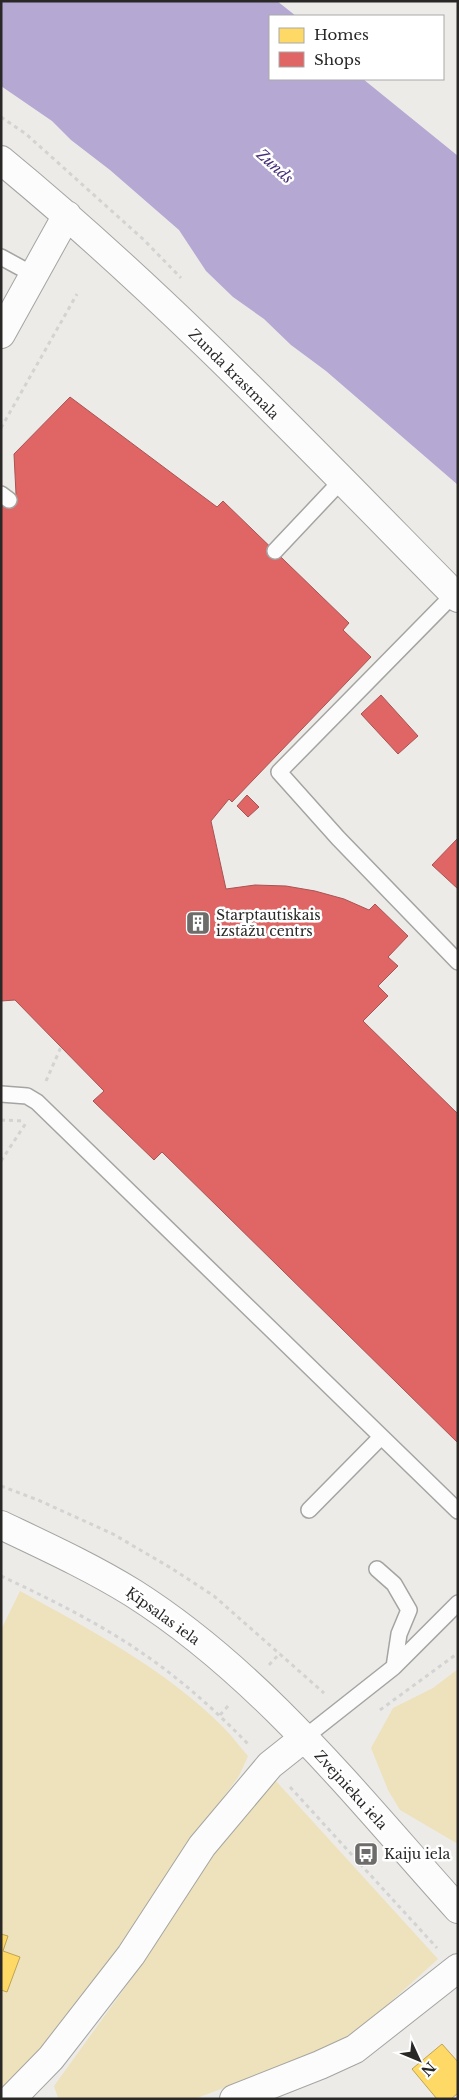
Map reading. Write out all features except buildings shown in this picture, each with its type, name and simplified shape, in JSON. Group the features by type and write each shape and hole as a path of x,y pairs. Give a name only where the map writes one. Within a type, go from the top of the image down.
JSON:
{"street":[{"name":"Zunda krastmala","path":"1,160 67,215 198,337 456,596"},
{"path":"1,334 67,215"},
{"name":"Ķīpsalas iela","path":"1,1525 73,1560 132,1593 193,1636 249,1684 304,1738"},
{"path":"11,2099 51,2058 131,1955 202,1846 270,1765 304,1738"},
{"name":"Zvejnieku iela","path":"304,1738 458,1909"},
{"path":"234,2099 355,2049 458,1968"}],"lane":[{"path":"1,257 34,275"},
{"path":"274,551 342,480"},
{"path":"456,596 279,772 338,838 458,962"},
{"path":"1,1094 27,1096 37,1102 458,1511"},
{"path":"309,1510 381,1437"},
{"path":"377,1569 394,1584 409,1610 399,1634 394,1667"},
{"path":"304,1738 339,1708 394,1667 458,1603"}],"path":[{"path":"1,428 77,294"},
{"path":"1,1120 27,1121"},
{"path":"1,1486 38,1500 113,1534 214,1596 319,1688 339,1708"}],"shaded area":[{"path":"20,1591 100,1636 177,1687 201,1706 226,1730 248,1756 239,1776 178,1859 109,1968 25,2068 1,2088 1,1630"},
{"path":"458,1669 458,1844 400,1810 388,1790 371,1748 393,1708 433,1688"},
{"path":"275,1780 438,1959 344,2044 194,2099 58,2098 54,2086 150,1953 212,1849 269,1784"}],"water":[{"name":"Zunds","path":"1,1 277,1 295,15 269,15 269,80 364,80 458,156 458,485 326,371 291,345 264,319 233,297 206,271 179,230 110,170 71,140 52,121 1,86"}],"place":[{"name":"Starptautiskais izstāžu centrs","path":"198,923"},
{"name":"Kaiju iela","path":"366,1854"}]}
